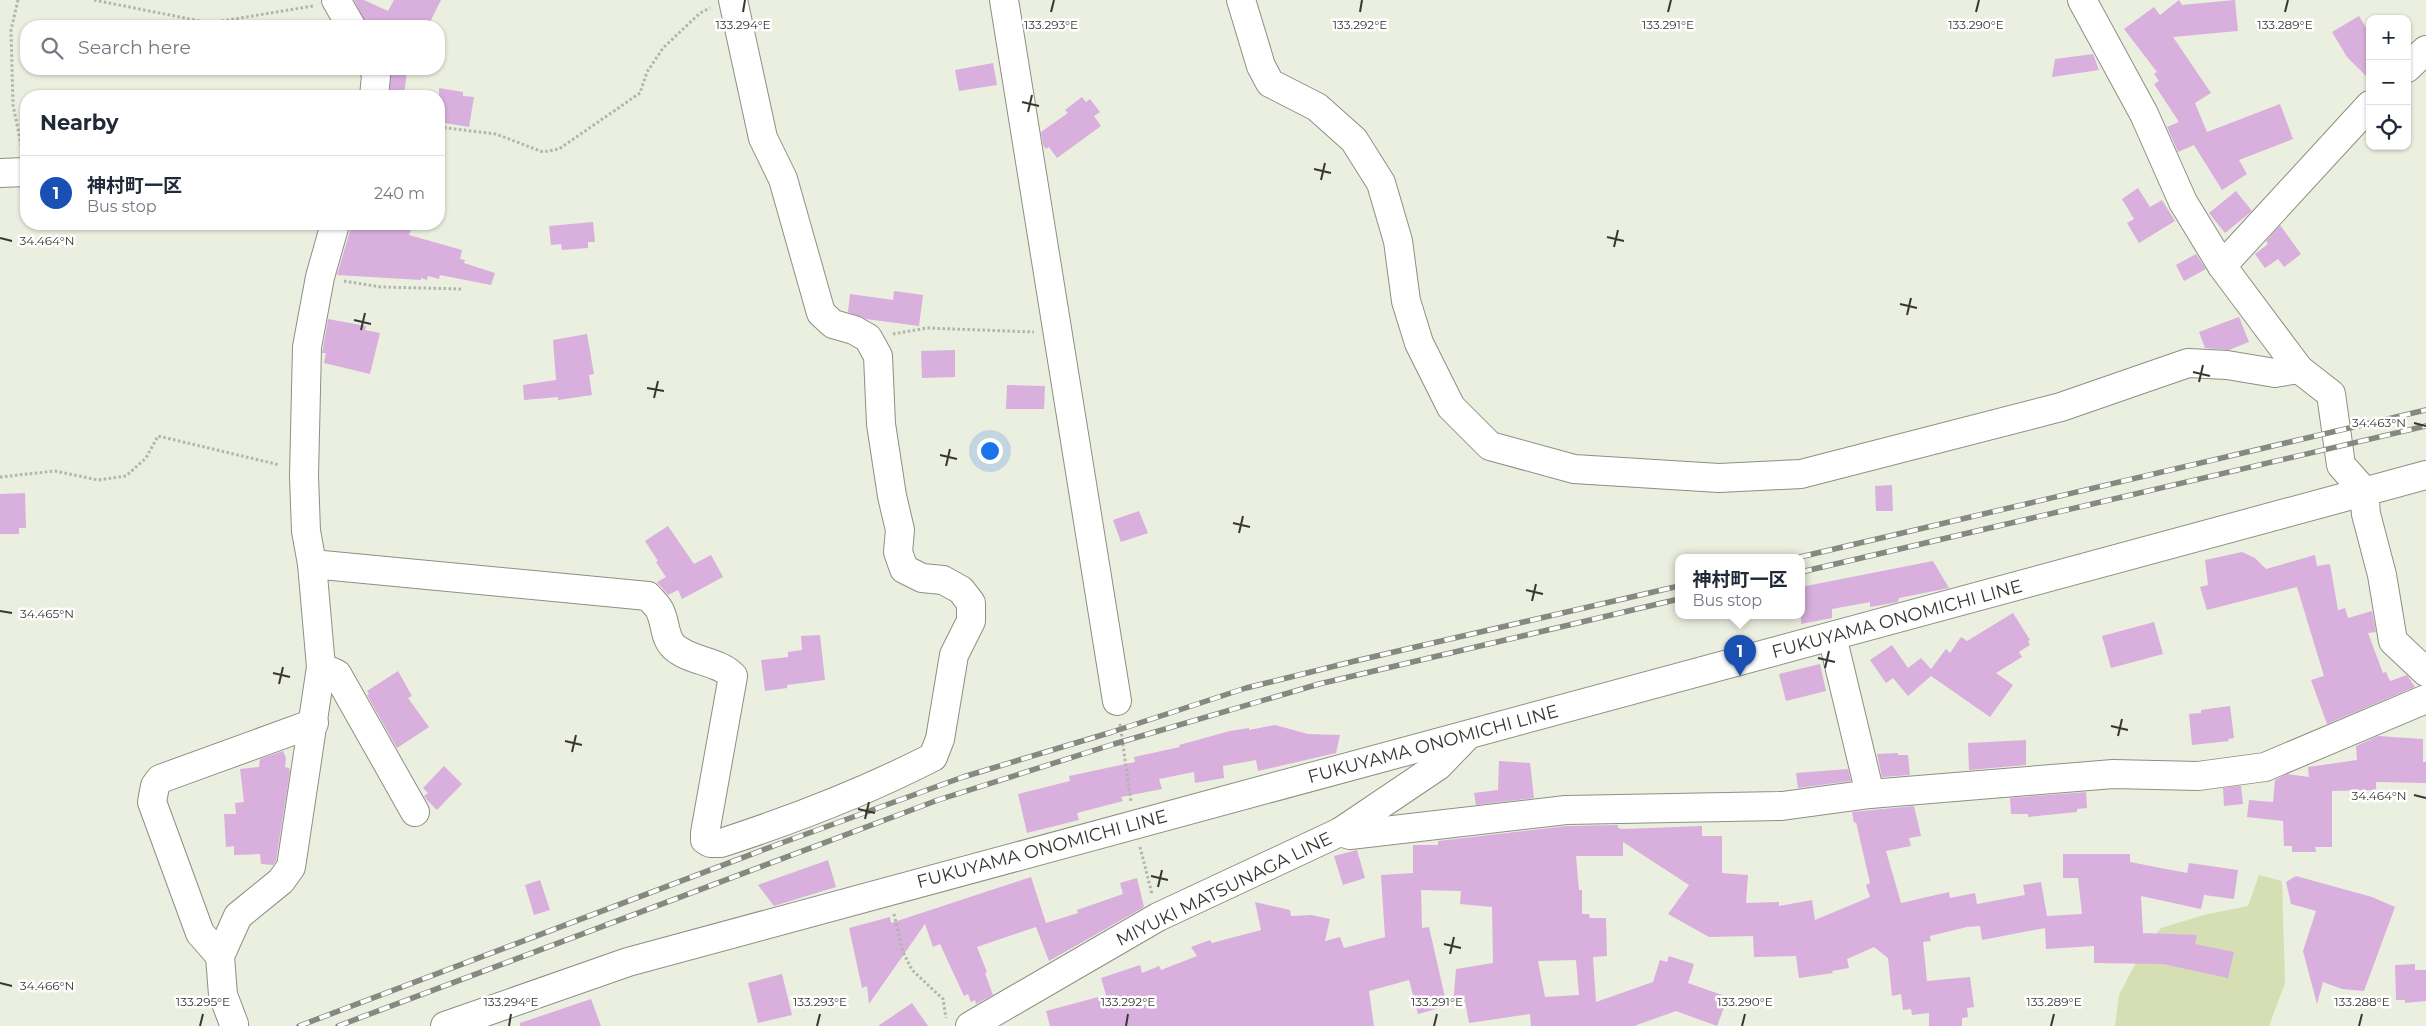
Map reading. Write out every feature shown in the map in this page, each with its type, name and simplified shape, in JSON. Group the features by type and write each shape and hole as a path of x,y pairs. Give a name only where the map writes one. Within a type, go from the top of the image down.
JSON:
{"street":[{"path":"1004,0 1117,701"},
{"path":"1241,0 1262,66 1270,83 1317,107 1354,140 1381,183 1398,241 1406,300 1419,343 1451,407 1490,446 1574,469 1719,478 1801,474 2062,407 2188,363 2227,365 2275,373 2299,369"},
{"path":"2082,0 2144,114 2183,202 2222,266 2299,369 2331,394 2342,465 2364,491 2366,514 2382,575 2393,641 2426,672"},
{"path":"336,1 347,20"},
{"path":"312,564 648,596 660,610 668,640 674,647 686,655 726,669 733,676 705,840 710,843 721,843 811,813 874,787 932,757 940,739 954,655 971,621 971,604 961,590 943,580 922,578 904,569 898,552 900,530 892,496 881,424 878,356 868,338 854,330 834,324 821,313 784,179 763,138 725,2"},
{"path":"2411,64 2426,50"},
{"path":"375,90 376,75"},
{"path":"2222,266 2366,109"},
{"path":"0,173 20,164"},
{"path":"234,1024 223,995 220,956 238,916 282,881 291,867 321,667 312,564 306,531 304,476 307,347 320,277 332,230"},
{"name":"FUKUYAMA ONOMICHI LINE","path":"445,1026 495,1016 628,962 2426,475"},
{"path":"1832,636 1870,794"},
{"path":"321,667 338,674 415,812"},
{"path":"1340,832 1350,835 1566,810 1782,806 1870,794 2113,774 2198,776 2266,767 2426,699"},
{"path":"220,956 200,933 152,802 155,786 160,779 314,723"},
{"name":"MIYUKI MATSUNAGA LINE","path":"970,1026 1158,917 1340,832 1438,766 1467,736"}],"path":[{"path":"18,0 10,30 13,96 20,138"},
{"path":"94,0 191,20"},
{"path":"232,20 336,1"},
{"path":"445,128 496,134 543,152 559,149 640,93 647,72 663,48 700,13 725,2"},
{"path":"320,277 381,287 463,290"},
{"path":"868,338 927,328 1057,333"},
{"path":"0,477 55,471 98,480 126,476 146,458 158,436 284,466 304,476"},
{"path":"1117,701 1134,824 1158,917"},
{"path":"889,890 903,952 912,970 943,999 947,1026"}],"green space":[{"path":"2259,875 2282,881 2285,983 2269,1026 2115,1026 2119,995 2142,951 2161,928 2204,915 2248,906"}],"building":[{"path":"354,0 364,0 388,11 394,0 441,0 431,20 364,20"},
{"path":"2179,0 2182,5 2235,0 2238,31 2173,37 2211,93 2195,103 2207,132 2280,104 2293,139 2239,160 2247,174 2222,190 2194,145 2178,152 2167,127 2179,122 2154,84 2159,81 2154,74 2157,72 2124,29 2154,7 2160,15"},
{"path":"2359,16 2366,27 2366,76 2347,57 2332,32"},
{"path":"2093,54 2099,70 2052,77 2055,59"},
{"path":"993,63 997,85 959,91 955,70"},
{"path":"390,75 407,75 405,90 390,90"},
{"path":"439,88 463,92 463,96 474,97 469,127 445,123 445,90 439,90"},
{"path":"1082,97 1086,102 1090,99 1100,112 1094,116 1101,126 1057,158 1049,147 1046,149 1043,145 1041,132 1068,113 1065,110"},
{"path":"2138,188 2150,207 2162,200 2175,221 2139,243 2127,223 2134,219 2122,199"},
{"path":"2236,191 2252,211 2225,233 2209,213"},
{"path":"593,222 595,242 588,242 588,248 562,250 561,244 551,245 549,226"},
{"path":"2280,225 2301,254 2284,267 2278,259 2265,268 2255,254 2268,244 2266,241"},
{"path":"350,230 411,230 409,235 462,250 460,259 465,260 464,263 495,273 491,285 440,275 439,279 428,276 427,280 421,278 421,280 337,275"},
{"path":"2196,254 2206,269 2184,281 2176,265"},
{"path":"894,291 923,295 919,326 866,319 848,312 850,294 893,300"},
{"path":"2239,317 2249,342 2229,350 2205,348 2199,332"},
{"path":"328,319 366,326 365,330 380,333 370,374 324,363 326,353 322,353"},
{"path":"587,334 594,374 589,375 592,395 558,400 558,397 524,400 523,385 556,380 553,340"},
{"path":"955,350 955,377 922,378 921,351"},
{"path":"1007,385 1045,386 1044,409 1006,409"},
{"path":"1892,485 1893,511 1876,511 1875,486"},
{"path":"25,493 26,528 19,528 19,534 0,534 0,494"},
{"path":"1139,511 1148,533 1121,542 1113,520"},
{"path":"668,526 694,564 711,555 723,577 682,599 678,590 668,595 657,582 666,577 645,541"},
{"path":"2242,552 2255,558 2266,569 2315,555 2317,566 2330,564 2338,610 2345,608 2348,618 2372,611 2376,632 2368,633 2383,673 2386,672 2390,681 2407,675 2415,687 2327,724 2311,680 2324,676 2297,587 2207,610 2200,587 2208,585 2205,560"},
{"path":"1933,561 1949,588 1899,598 1898,602 1870,607 1870,602 1832,609 1832,618 1801,624 1801,619 1805,619 1805,586"},
{"path":"2013,613 2030,640 2028,641 2030,645 2019,652 2022,657 1996,673 2013,685 1990,717 1931,676 1908,696 1893,678 1886,683 1870,660 1892,645 1908,668 1921,658 1931,669 1946,649 1950,653 1961,637 1967,641"},
{"path":"2154,622 2163,654 2111,668 2102,636"},
{"path":"820,635 825,680 787,685 787,688 765,691 761,660 788,657 788,652 802,650 801,636"},
{"path":"1820,664 1826,691 1786,701 1779,674"},
{"path":"398,671 412,696 408,698 429,727 397,748 367,695 369,694 367,691"},
{"path":"2230,706 2234,738 2228,739 2229,741 2192,745 2189,714 2201,713 2201,710"},
{"path":"1275,725 1308,734 1340,735 1336,753 1258,771 1256,760 1223,766 1224,778 1195,783 1194,772 1159,779 1162,789 1121,797 1123,801 1077,813 1079,820 1027,833 1018,794 1070,781 1069,776 1135,762 1134,757 1180,747 1179,745 1230,731 1249,728 1249,730"},
{"path":"2378,736 2423,739 2423,762 2426,762 2426,783 2376,782 2376,790 2332,791 2332,847 2315,847 2316,852 2292,852 2292,846 2284,846 2283,821 2247,817 2249,800 2273,802 2275,780 2287,774 2309,777 2308,767 2357,760 2356,746"},
{"path":"2026,740 2026,765 1969,770 1968,743"},
{"path":"283,751 286,758 285,767 289,768 290,771 276,861 273,865 261,864 260,854 234,855 234,846 226,847 224,814 236,814 235,803 244,802 240,769 259,767 260,759"},
{"path":"1898,753 1898,755 1908,755 1910,775 1882,777 1877,754"},
{"path":"1499,761 1530,763 1534,798 1476,805 1474,793 1498,790"},
{"path":"444,766 462,784 437,810 424,796 428,793 423,788"},
{"path":"1848,769 1851,781 1798,788 1796,773"},
{"path":"2241,786 2243,804 2224,806 2223,788"},
{"path":"2086,792 2087,808 2077,809 2077,812 2028,817 2028,814 2011,814 2010,798"},
{"path":"1914,806 1921,836 1909,838 1911,846 1886,851 1901,903 1949,892 1950,898 1975,893 1977,904 2025,895 2023,885 2041,882 2047,916 2082,914 2078,878 2063,878 2063,854 2130,854 2130,862 2187,873 2189,863 2238,870 2234,899 2204,895 2201,909 2141,896 2143,933 2197,935 2195,944 2234,952 2228,978 2163,964 2094,963 2094,946 2046,949 2045,928 1982,940 1980,926 1967,927 1930,936 1931,941 1923,942 1927,981 1970,977 1974,1007 1967,1008 1968,1017 1962,1018 1962,1026 1929,1026 1929,1013 1912,1015 1911,1009 1903,1010 1901,994 1892,996 1888,958 1874,947 1847,959 1849,968 1832,971 1833,973 1799,978 1796,956 1754,957 1753,936 1709,937 1668,914 1689,885 1623,842 1623,856 1576,856 1579,890 1582,890 1582,914 1589,914 1590,918 1606,918 1607,956 1593,957 1596,1002 1653,982 1660,960 1667,962 1669,956 1694,964 1688,983 1728,997 1717,1026 1676,1011 1634,1026 1531,1026 1530,1014 1469,1023 1465,1001 1453,1005 1456,969 1493,963 1492,907 1460,904 1461,891 1421,890 1422,928 1429,927 1447,1006 1418,1014 1409,980 1369,991 1374,1026 1050,1026 1046,1011 1106,995 1101,978 1140,965 1142,973 1159,966 1161,970 1197,956 1191,947 1210,940 1212,943 1261,930 1255,902 1290,910 1291,916 1311,915 1330,919 1325,941 1340,937 1344,948 1385,937 1381,875 1413,873 1413,845 1438,845 1438,841 1567,826 1618,825 1618,828 1623,829 1702,826 1702,836 1722,836 1722,873 1748,875 1746,903 1779,902 1779,906 1812,900 1815,920 1870,897 1866,885 1870,883 1852,812","holes":["1576,960 1579,995 1545,997 1538,961"]},
{"path":"1357,850 1365,878 1343,885 1334,856"},
{"path":"828,860 836,887 774,906 758,885"},
{"path":"2296,876 2372,897 2395,907 2364,991 2342,989 2323,982 2317,1004 2303,951 2316,911 2291,904 2286,882"},
{"path":"1031,877 1046,923 1078,913 1077,910 1123,894 1120,883 1137,878 1144,907 1049,961 1036,927 977,947 987,972 985,973 993,995 976,1004 975,1000 971,1002 968,994 964,996 940,944 933,947 925,924 869,1004 867,986 862,988 849,928 890,917 891,923"},
{"path":"540,880 550,910 534,915 525,885"},
{"path":"2415,964 2415,970 2426,970 2426,1001 2405,1003 2405,1000 2396,1000 2395,965"},
{"path":"782,974 792,1015 758,1023 748,983"},
{"path":"591,999 601,1026 520,1026 520,1023"},
{"path":"912,1003 928,1026 878,1026"}],"railway":[{"path":"1805,556 2426,410"},
{"path":"1805,571 2426,426"},
{"path":"299,1026 776,845 963,777 1112,732 1246,688 1675,587"},
{"path":"338,1026 938,800 1114,744 1319,684 1675,600"}],"place":[{"name":"神村町一区","path":"1740,676"}]}
